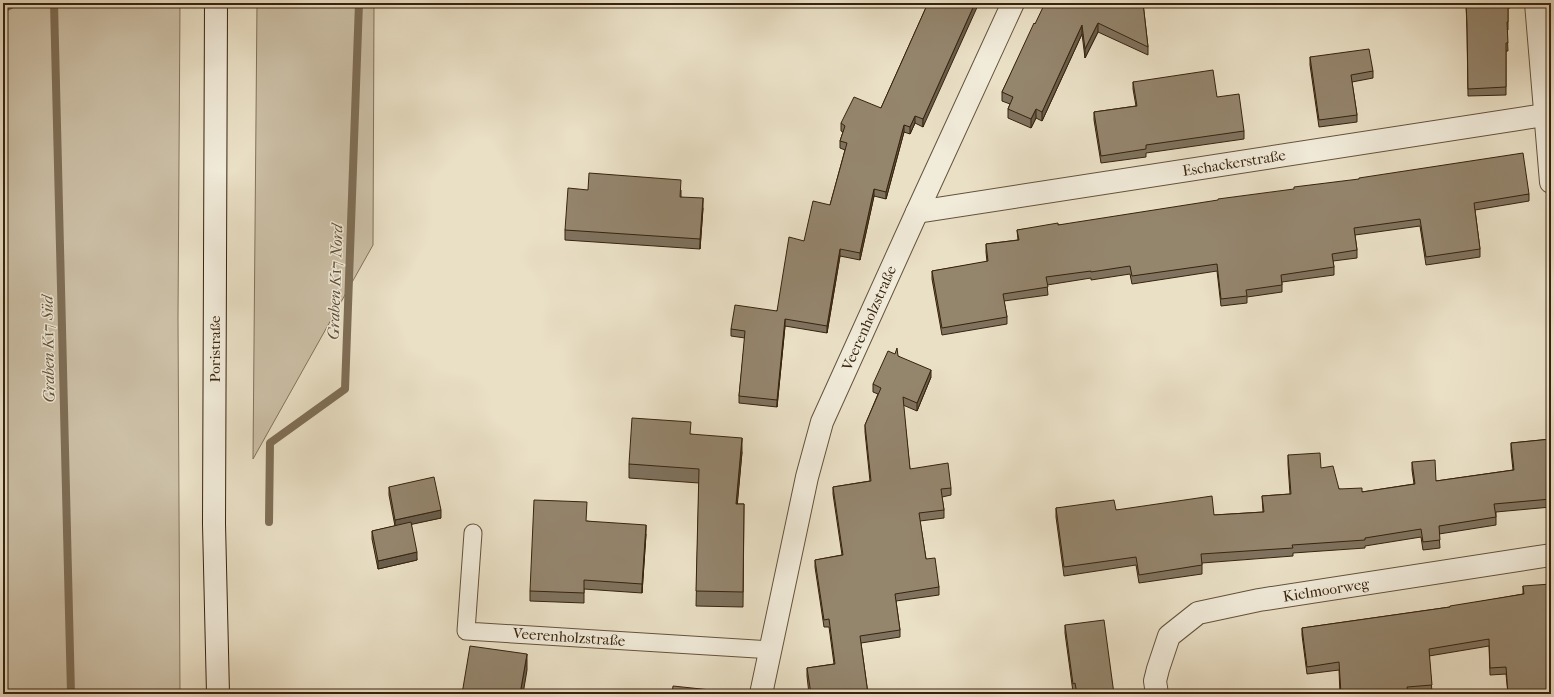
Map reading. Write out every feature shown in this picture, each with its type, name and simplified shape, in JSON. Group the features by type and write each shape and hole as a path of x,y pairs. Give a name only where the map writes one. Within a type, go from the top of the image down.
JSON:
{"street":[{"name":"Poristraße","path":"216,3 214,524 218,694"},
{"name":"Veerenholzstraße","path":"762,694 807,477 822,422 916,212 1013,3"},
{"path":"1536,3 1548,115 1551,182"},
{"name":"Eschackerstraße","path":"916,212 1548,115"},
{"name":"Kielmoorweg","path":"1157,694 1155,681 1169,636 1198,613 1259,600 1551,555"}],"lane":[{"name":"Veerenholzstraße","path":"473,533 466,631 771,650"}],"shaded area":[{"path":"3,3 180,3 178,318 180,694 3,694"},
{"path":"257,3 374,3 373,245 253,459"}],"building":[{"path":"928,3 975,3 923,119 915,116 910,127 904,125 886,192 874,189 860,253 840,249 827,326 785,319 777,400 739,396 745,331 731,329 735,305 777,311 789,237 804,241 813,201 830,205 847,143 840,141 845,126 841,123 854,97 881,108"},
{"path":"1045,3 1143,3 1148,47 1098,23 1085,49 1082,25 1042,112 1036,109 1031,119 1008,109 1013,97 1002,92 1034,23 1035,24"},
{"path":"1466,3 1508,3 1506,87 1468,89"},
{"path":"1369,49 1373,71 1351,75 1357,115 1319,120 1310,57"},
{"path":"1213,70 1217,97 1239,94 1244,131 1146,145 1146,149 1101,156 1094,112 1137,106 1133,82"},
{"path":"1523,153 1529,194 1474,203 1480,249 1426,257 1420,219 1354,228 1357,250 1332,254 1334,267 1281,275 1282,285 1246,290 1247,296 1221,299 1217,264 1132,276 1130,266 1046,277 1048,287 1003,294 1007,317 942,328 932,271 988,261 986,244 1019,240 1017,230 1058,223 1058,225 1218,199 1294,189 1294,187 1359,179"},
{"path":"589,173 681,180 680,197 703,198 700,239 565,230 568,188 588,190"},
{"path":"897,348 898,356 931,370 917,403 903,397 910,469 948,463 951,488 941,489 944,510 919,513 926,559 935,558 939,587 895,594 900,630 860,636 868,694 811,694 807,668 835,664 829,619 824,620 815,560 843,555 833,487 871,481 865,425 881,388 873,384 888,351 895,354"},
{"path":"632,418 691,422 690,434 742,438 736,504 744,504 743,592 696,591 699,469 629,464"},
{"path":"1551,439 1551,499 1494,504 1496,517 1439,526 1440,540 1423,542 1421,529 1365,538 1365,540 1292,545 1293,548 1201,554 1202,565 1139,575 1136,557 1064,567 1056,508 1114,500 1116,510 1212,496 1214,515 1264,512 1262,496 1291,494 1288,455 1320,453 1321,468 1333,466 1339,489 1362,488 1362,492 1415,484 1412,462 1435,460 1436,481 1514,470 1511,443"},
{"path":"434,477 441,510 395,520 389,487"},
{"path":"534,500 587,502 586,521 646,525 642,584 584,580 584,593 530,591"},
{"path":"411,522 417,552 378,561 372,531"},
{"path":"1551,584 1551,694 1508,694 1506,667 1490,668 1489,639 1429,649 1432,685 1407,687 1408,693 1341,694 1339,662 1307,667 1302,628 1450,607 1524,594 1523,586"},
{"path":"1104,620 1114,694 1077,694 1075,683 1073,684 1065,625"},
{"path":"470,646 527,654 520,694 462,694"},
{"path":"673,686 720,691 720,694 672,694"}],"waterway":[{"path":"3,9 15,3"},
{"name":"Graben K17 Süd","path":"54,3 71,694"},
{"name":"Graben K17 Nord","path":"269,522 270,443 345,389 359,3"}]}
